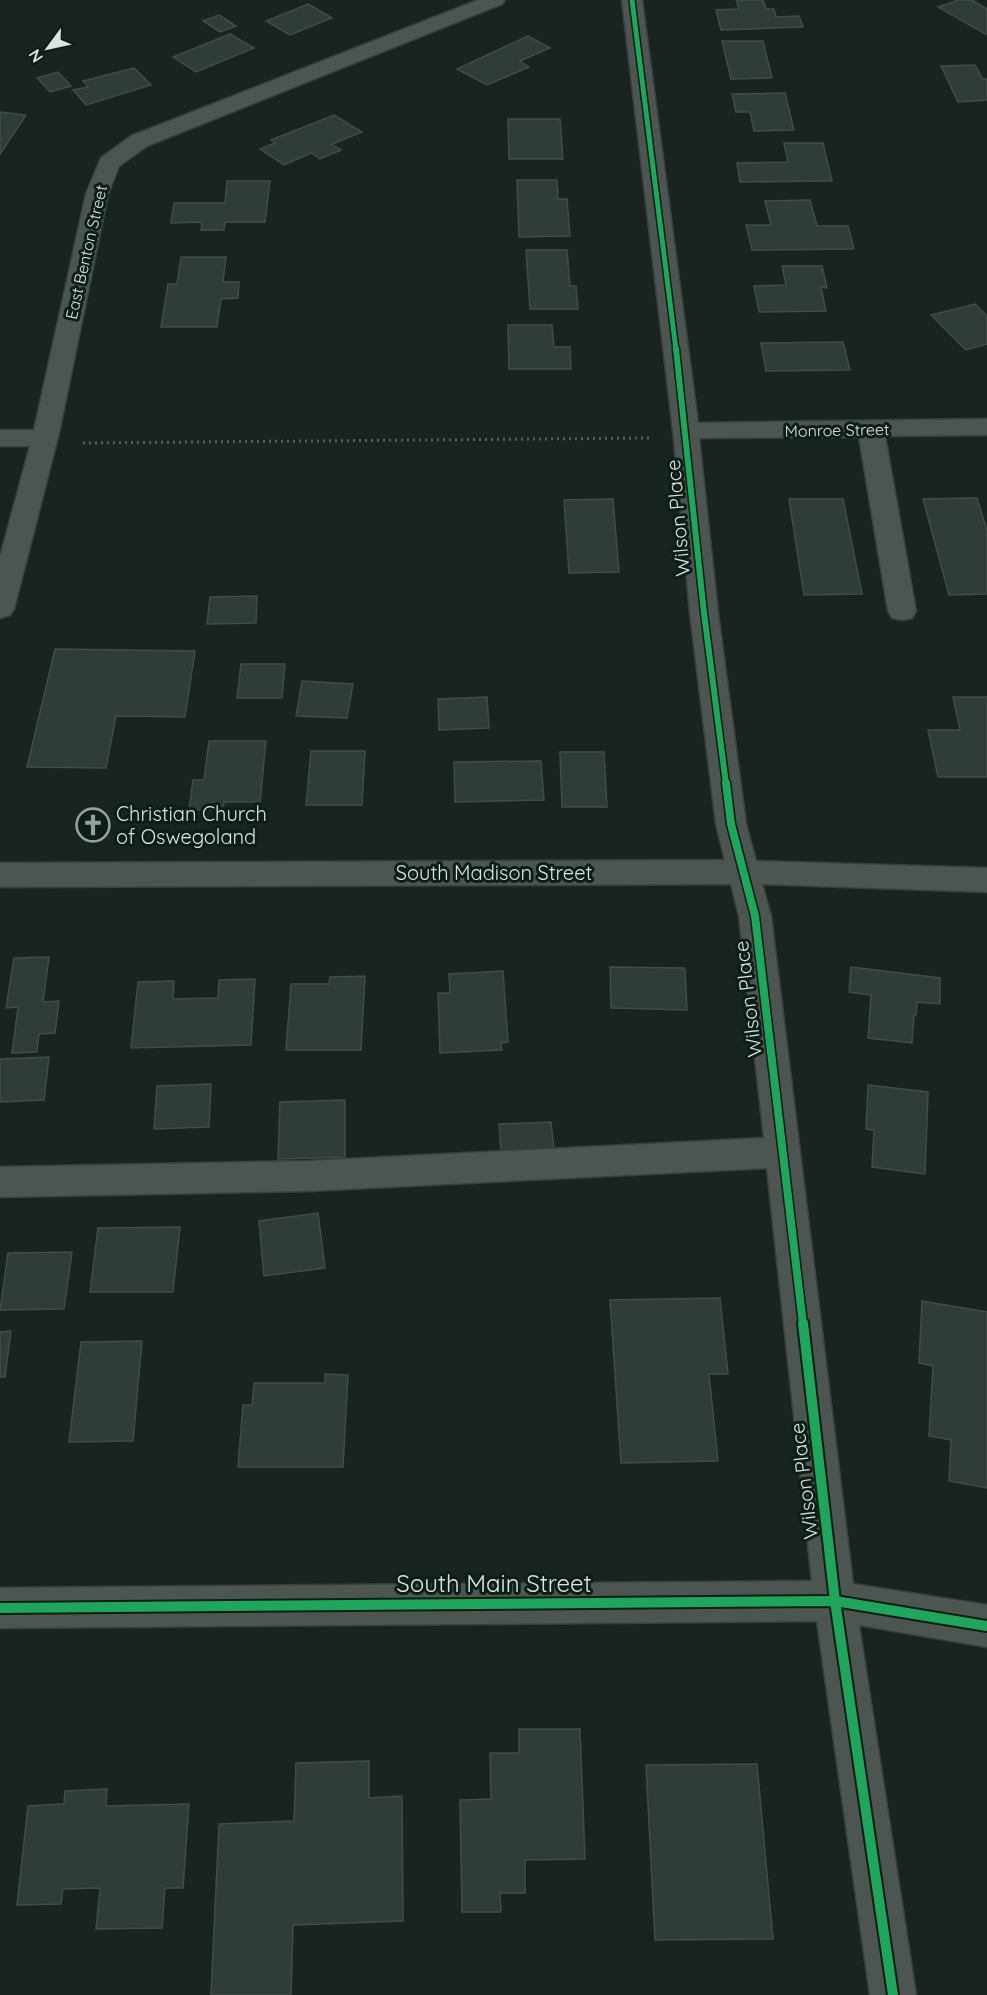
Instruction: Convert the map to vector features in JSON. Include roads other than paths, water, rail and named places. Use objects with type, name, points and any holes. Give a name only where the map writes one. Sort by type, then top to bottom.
[{"type":"street","name":"East Benton Street","points":[[0,609],[44,438],[97,194],[109,163],[139,141],[495,0]]},
{"type":"street","name":"Wilson Place","points":[[632,0],[686,430],[704,614],[731,824],[755,916],[835,1601],[893,1995]]},
{"type":"street","name":"Monroe Street","points":[[686,430],[871,430],[987,427]]},
{"type":"street","points":[[871,430],[902,611]]},
{"type":"street","points":[[0,438],[44,438]]},
{"type":"street","name":"South Madison Street","points":[[0,875],[744,872],[987,880]]},
{"type":"street","points":[[0,1182],[308,1176],[783,1152]]},
{"type":"street","name":"South Main Street","points":[[0,1608],[835,1601],[987,1626]]},
{"type":"place","name":"Christian Church of Oswegoland","points":[[93,825]]}]
